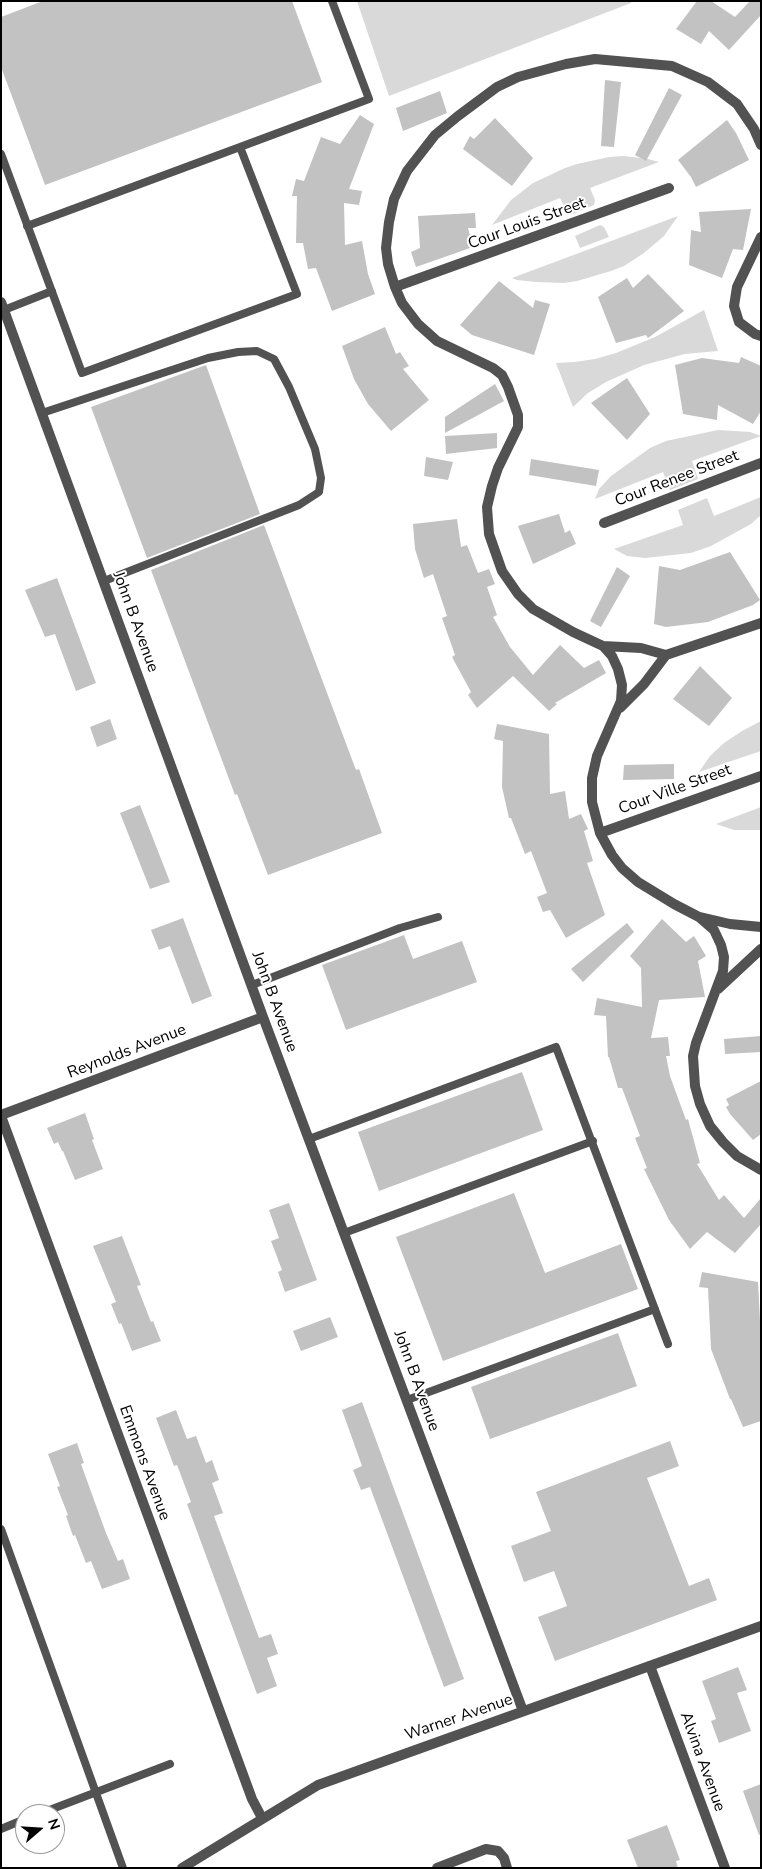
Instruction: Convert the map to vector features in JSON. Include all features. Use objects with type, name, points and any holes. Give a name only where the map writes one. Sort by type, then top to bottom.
[{"type":"street","points":[[761,145],[754,129],[737,104],[708,82],[672,66],[595,59],[566,64],[518,77],[497,88],[435,135],[406,171],[394,199],[386,248],[388,264],[395,287],[402,303],[418,324],[436,341],[493,368],[502,375],[508,387],[518,415],[518,427],[498,468],[487,507],[489,534],[502,571],[518,594],[533,609],[603,646],[641,648],[666,654],[761,623]]},
{"type":"street","name":"Cour Louis Street","points":[[395,287],[670,188]]},
{"type":"street","points":[[761,237],[737,287],[734,306],[738,322],[761,336]]},
{"type":"street","name":"John B Avenue","points":[[2,304],[252,985],[523,1712]]},
{"type":"street","name":"Cour Renee Street","points":[[604,523],[761,464]]},
{"type":"street","points":[[603,646],[612,656],[622,685],[621,701],[597,756],[592,778],[592,802],[600,833],[612,855],[622,868],[638,882],[699,917],[714,930],[724,957],[723,971],[717,990],[699,1029],[694,1056],[695,1086],[700,1104],[710,1126],[722,1142],[736,1156],[761,1170]]},
{"type":"street","points":[[615,712],[644,684],[666,654]]},
{"type":"street","name":"Cour Ville Street","points":[[600,833],[761,776]]},
{"type":"street","points":[[699,917],[730,924],[761,927]]},
{"type":"street","points":[[717,990],[761,949]]},
{"type":"street","name":"Reynolds Avenue","points":[[1,1116],[264,1017]]},
{"type":"street","name":"Emmons Avenue","points":[[1,1116],[252,1799],[262,1818]]},
{"type":"street","name":"Warner Avenue","points":[[182,1868],[318,1785],[761,1626]]},
{"type":"street","name":"Alvina Avenue","points":[[650,1666],[725,1868]]},
{"type":"street","points":[[437,1868],[486,1849],[498,1851],[504,1858],[507,1868]]},
{"type":"lane","points":[[28,226],[369,99],[332,1]]},
{"type":"lane","points":[[1,154],[82,373],[297,294],[240,147]]},
{"type":"lane","points":[[2,304],[52,291]]},
{"type":"lane","points":[[42,412],[208,358],[238,352],[257,351],[274,359],[289,387],[315,449],[321,478],[319,492],[299,505],[104,581]]},
{"type":"lane","points":[[252,985],[400,928],[438,917]]},
{"type":"lane","points":[[309,1139],[556,1047],[668,1344]]},
{"type":"lane","points":[[344,1233],[592,1141]]},
{"type":"lane","points":[[407,1400],[655,1309]]},
{"type":"lane","points":[[1,1529],[123,1868]]},
{"type":"lane","points":[[65,1804],[170,1764]]},
{"type":"lane","points":[[1,1829],[15,1824]]},
{"type":"shaded area","points":[[357,1],[631,1],[631,3],[389,96]]},
{"type":"shaded area","points":[[624,156],[659,162],[590,188],[595,200],[594,205],[570,215],[560,198],[492,225],[511,200],[533,183],[577,164],[609,157]]},
{"type":"shaded area","points":[[678,216],[664,236],[644,253],[624,266],[611,271],[564,283],[536,282],[512,278]]},
{"type":"shaded area","points":[[600,225],[604,227],[609,237],[580,248],[575,236]]},
{"type":"shaded area","points":[[704,310],[718,351],[685,354],[644,365],[606,382],[588,393],[573,407],[556,363],[595,359],[616,353],[655,337]]},
{"type":"shaded area","points":[[718,430],[750,432],[761,436],[692,461],[698,479],[670,490],[663,472],[595,499],[599,489],[611,476],[650,448],[666,441]]},
{"type":"shaded area","points":[[761,497],[761,515],[751,524],[711,546],[691,553],[645,558],[627,556],[614,549],[683,525],[678,510],[707,498],[714,516]]},
{"type":"shaded area","points":[[761,721],[761,751],[699,772],[710,756],[724,743]]},
{"type":"shaded area","points":[[761,807],[761,830],[734,830],[716,824]]},
{"type":"building","points":[[43,1],[292,1],[322,82],[45,185],[1,67],[1,17]]},
{"type":"building","points":[[697,1],[711,1],[735,17],[750,1],[761,1],[761,15],[729,50],[709,31],[701,44],[676,29]]},
{"type":"building","points":[[605,80],[621,82],[614,147],[601,146]]},
{"type":"building","points":[[669,88],[682,95],[646,161],[635,155]]},
{"type":"building","points":[[440,91],[447,113],[403,131],[396,108]]},
{"type":"building","points":[[360,115],[374,124],[349,189],[362,191],[359,205],[344,203],[345,245],[362,241],[368,274],[375,294],[332,311],[316,268],[308,269],[303,243],[296,243],[297,196],[292,196],[296,179],[304,181],[321,137],[340,144]]},
{"type":"building","points":[[495,118],[533,158],[512,186],[463,149],[470,136],[474,139]]},
{"type":"building","points":[[727,120],[736,133],[749,160],[696,187],[678,160]]},
{"type":"building","points":[[751,209],[743,250],[733,249],[722,278],[689,265],[691,230],[701,232],[699,212]]},
{"type":"building","points":[[475,213],[476,228],[468,228],[473,247],[416,267],[411,252],[420,248],[418,216]]},
{"type":"building","points":[[648,274],[684,311],[648,338],[646,335],[616,343],[598,297],[627,278],[633,288]]},
{"type":"building","points":[[499,281],[533,308],[535,300],[550,304],[534,355],[472,335],[460,325]]},
{"type":"building","points":[[385,327],[396,354],[400,352],[409,366],[403,369],[429,400],[391,431],[368,404],[354,379],[342,346]]},
{"type":"building","points":[[741,357],[761,366],[761,411],[753,424],[718,405],[717,420],[683,414],[675,365],[702,358],[739,363]]},
{"type":"building","points":[[206,365],[260,514],[147,558],[91,407]]},
{"type":"building","points":[[627,378],[650,414],[627,440],[591,403]]},
{"type":"building","points":[[495,384],[504,401],[445,433],[445,417]]},
{"type":"building","points":[[497,433],[497,448],[446,454],[445,436]]},
{"type":"building","points":[[426,457],[453,462],[448,480],[424,476]]},
{"type":"building","points":[[531,459],[599,470],[596,486],[529,475]]},
{"type":"building","points":[[559,514],[565,533],[570,530],[576,544],[533,564],[518,526]]},
{"type":"building","points":[[457,519],[461,547],[467,545],[478,573],[489,569],[495,584],[487,587],[497,615],[493,617],[510,647],[533,675],[560,645],[584,668],[599,660],[606,673],[555,703],[557,704],[549,711],[513,676],[477,708],[468,695],[471,692],[452,657],[455,655],[442,618],[447,616],[433,574],[424,578],[415,549],[413,524]]},
{"type":"building","points":[[264,525],[356,770],[359,769],[382,833],[268,875],[237,794],[235,795],[151,570]]},
{"type":"building","points":[[730,552],[760,600],[753,605],[708,622],[666,627],[654,624],[659,566],[680,570]]},
{"type":"building","points":[[617,567],[630,576],[601,627],[590,621]]},
{"type":"building","points":[[57,578],[96,683],[76,691],[55,634],[45,637],[25,590]]},
{"type":"building","points":[[700,666],[732,698],[709,726],[673,699]]},
{"type":"building","points":[[110,719],[117,739],[97,747],[90,727]]},
{"type":"building","points":[[497,724],[549,734],[550,794],[565,791],[569,819],[581,814],[588,829],[584,831],[593,861],[587,863],[605,915],[566,938],[550,910],[543,912],[537,897],[547,893],[531,851],[525,854],[511,818],[509,818],[502,787],[503,741],[494,739]]},
{"type":"building","points":[[674,764],[674,779],[623,780],[624,765]]},
{"type":"building","points":[[140,805],[170,882],[150,889],[120,813]]},
{"type":"building","points":[[183,918],[212,996],[192,1004],[170,946],[159,950],[151,930]]},
{"type":"building","points":[[662,919],[686,942],[694,936],[706,956],[698,961],[705,997],[659,1000],[651,1038],[668,1037],[670,1056],[666,1056],[670,1076],[686,1120],[688,1119],[700,1163],[697,1164],[719,1200],[724,1195],[744,1218],[761,1198],[761,1224],[735,1253],[707,1232],[690,1249],[669,1220],[644,1169],[647,1168],[635,1138],[640,1136],[622,1088],[618,1088],[608,1057],[606,1016],[594,1015],[597,998],[642,1007],[641,968],[630,956]]},
{"type":"building","points":[[627,923],[634,932],[583,982],[571,969]]},
{"type":"building","points":[[404,935],[413,959],[462,941],[477,982],[346,1030],[322,965]]},
{"type":"building","points":[[761,1036],[761,1052],[725,1054],[724,1039]]},
{"type":"building","points":[[522,1072],[543,1130],[379,1191],[358,1132]]},
{"type":"building","points":[[761,1081],[761,1134],[753,1140],[730,1114],[726,1107],[729,1105],[726,1099]]},
{"type":"building","points":[[85,1113],[94,1139],[92,1140],[103,1169],[75,1180],[63,1151],[58,1142],[54,1144],[47,1128]]},
{"type":"building","points":[[514,1193],[545,1273],[621,1244],[638,1289],[443,1361],[396,1237]]},
{"type":"building","points":[[289,1203],[317,1280],[285,1292],[278,1272],[282,1270],[271,1241],[279,1238],[269,1210]]},
{"type":"building","points":[[122,1236],[141,1285],[137,1286],[151,1322],[153,1321],[161,1341],[132,1351],[111,1304],[116,1302],[93,1246]]},
{"type":"building","points":[[702,1272],[758,1282],[761,1340],[761,1421],[743,1427],[711,1349],[708,1288],[699,1287]]},
{"type":"building","points":[[330,1317],[338,1337],[301,1351],[293,1331]]},
{"type":"building","points":[[618,1333],[637,1386],[490,1439],[471,1387]]},
{"type":"building","points":[[362,1402],[464,1679],[444,1687],[370,1487],[361,1490],[353,1470],[362,1466],[342,1410]]},
{"type":"building","points":[[176,1410],[187,1439],[196,1436],[206,1463],[212,1460],[219,1480],[212,1483],[223,1513],[214,1516],[259,1638],[271,1634],[278,1654],[267,1658],[277,1686],[257,1694],[187,1504],[191,1502],[177,1465],[174,1466],[156,1418]]},
{"type":"building","points":[[670,1441],[679,1466],[647,1478],[689,1586],[709,1578],[717,1600],[555,1661],[538,1617],[567,1606],[554,1571],[524,1582],[511,1546],[551,1531],[536,1492]]},
{"type":"building","points":[[77,1443],[84,1463],[81,1464],[106,1533],[118,1561],[123,1559],[130,1579],[102,1589],[91,1561],[86,1563],[75,1535],[73,1536],[66,1516],[68,1515],[57,1487],[60,1486],[48,1454]]},
{"type":"building","points":[[738,1667],[747,1690],[737,1693],[751,1731],[719,1743],[711,1721],[716,1719],[702,1681]]},
{"type":"building","points":[[761,1784],[761,1834],[759,1835],[743,1791]]},
{"type":"building","points":[[667,1825],[680,1860],[676,1861],[678,1868],[638,1868],[627,1840]]}]
